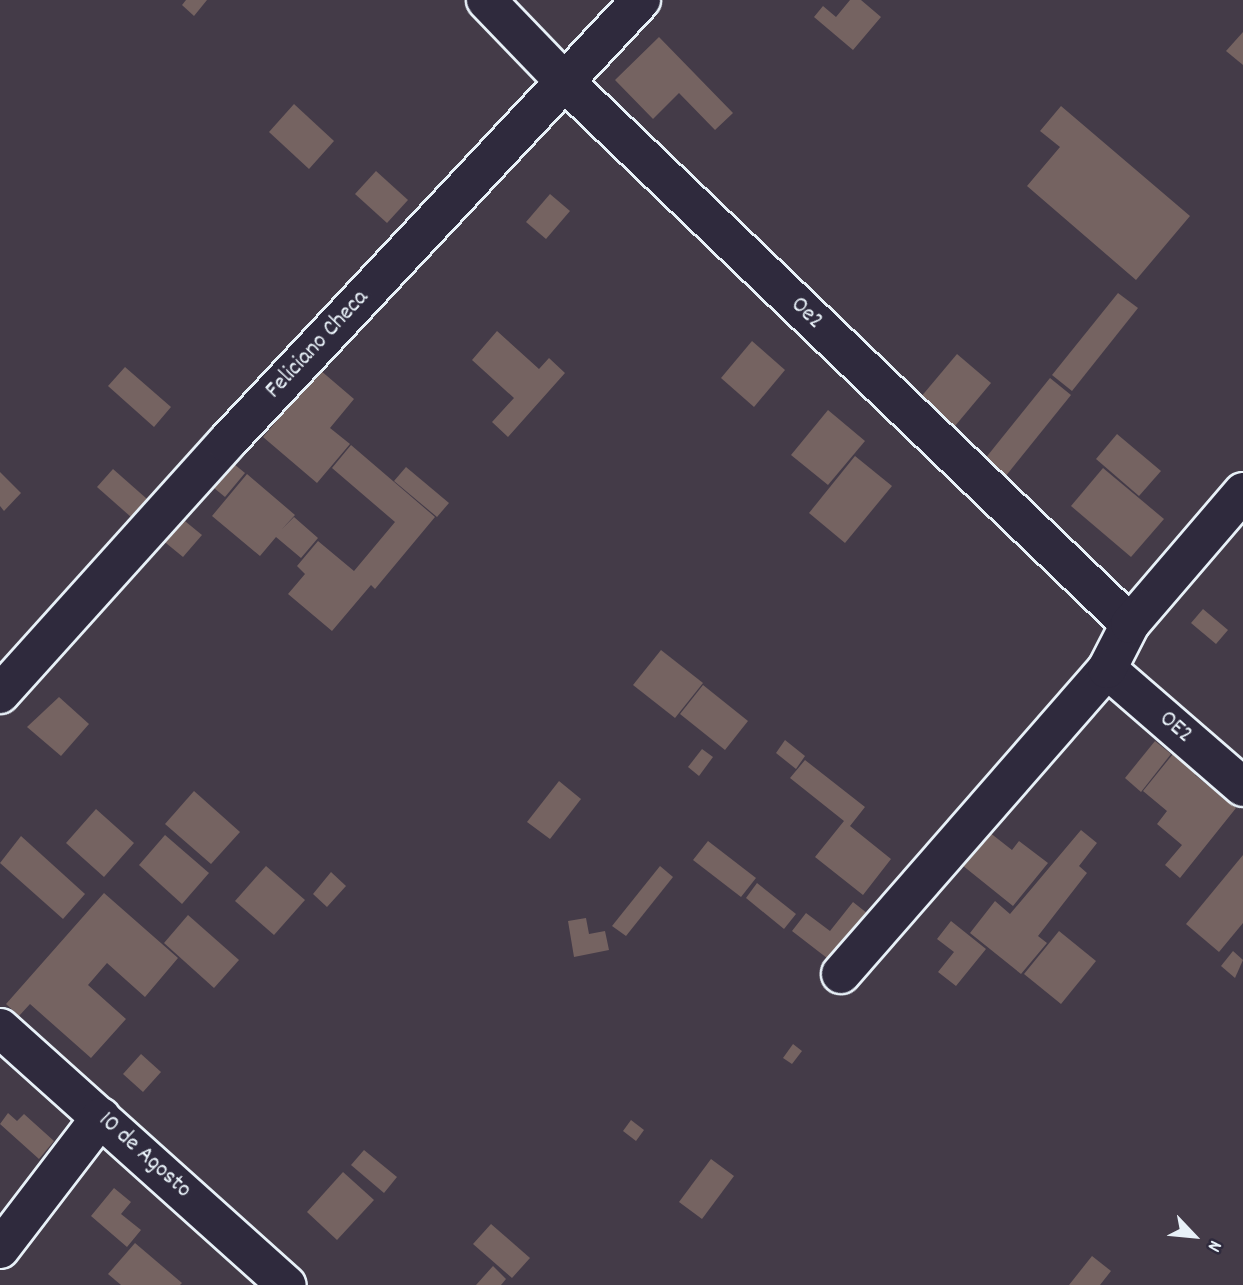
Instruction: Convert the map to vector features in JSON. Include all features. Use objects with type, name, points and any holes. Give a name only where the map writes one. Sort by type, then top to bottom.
[{"type":"street","name":"Oe2","points":[[486,0],[565,82],[1130,624]]},
{"type":"street","name":"Feliciano Checa","points":[[0,694],[226,443],[641,0]]},
{"type":"street","points":[[841,974],[1107,668],[1130,624],[1243,492]]},
{"type":"street","name":"OE2","points":[[1107,668],[1243,787]]},
{"type":"street","name":"10 de Agosto","points":[[0,1028],[286,1285]]},
{"type":"street","points":[[0,1249],[101,1117]]},
{"type":"building","points":[[186,0],[207,0],[194,16],[182,5]]},
{"type":"building","points":[[850,0],[861,0],[881,17],[853,50],[814,17],[823,6],[836,17]]},
{"type":"building","points":[[1243,32],[1243,65],[1226,51]]},
{"type":"building","points":[[659,37],[733,113],[715,130],[679,93],[653,119],[615,80]]},
{"type":"building","points":[[294,104],[334,141],[309,169],[269,132]]},
{"type":"building","points":[[1061,106],[1190,216],[1136,280],[1027,186],[1060,147],[1040,131]]},
{"type":"building","points":[[376,171],[408,200],[387,223],[355,194]]},
{"type":"building","points":[[550,194],[570,211],[546,239],[526,222]]},
{"type":"building","points":[[1118,293],[1138,308],[1072,391],[1052,375]]},
{"type":"building","points":[[497,331],[539,369],[549,358],[565,373],[508,437],[492,422],[514,398],[472,360]]},
{"type":"building","points":[[752,341],[785,370],[754,407],[721,378]]},
{"type":"building","points":[[957,354],[991,383],[950,432],[915,404]]},
{"type":"building","points":[[125,367],[171,407],[154,427],[108,386]]},
{"type":"building","points":[[320,370],[354,399],[330,428],[350,444],[317,483],[263,437]]},
{"type":"building","points":[[1050,378],[1071,395],[1005,477],[984,460]]},
{"type":"building","points":[[828,410],[865,441],[828,485],[791,455]]},
{"type":"building","points":[[1117,434],[1161,471],[1139,496],[1096,459]]},
{"type":"building","points":[[351,445],[435,517],[375,589],[371,585],[332,631],[288,594],[305,574],[297,566],[318,541],[354,571],[395,522],[332,468]]},
{"type":"building","points":[[855,456],[892,486],[845,543],[809,513]]},
{"type":"building","points":[[234,464],[245,473],[225,497],[214,488]]},
{"type":"building","points":[[406,467],[449,503],[437,517],[394,481]]},
{"type":"building","points":[[1103,468],[1164,519],[1131,557],[1071,506]]},
{"type":"building","points":[[113,469],[147,499],[131,517],[97,487]]},
{"type":"building","points":[[0,472],[21,493],[4,511],[0,506]]},
{"type":"building","points":[[247,474],[295,515],[282,529],[294,517],[318,538],[301,558],[276,537],[260,556],[212,516]]},
{"type":"building","points":[[180,517],[202,535],[183,557],[161,539]]},
{"type":"building","points":[[1203,609],[1228,630],[1216,644],[1191,623]]},
{"type":"building","points":[[661,650],[703,683],[675,718],[633,685]]},
{"type":"building","points":[[703,685],[748,721],[725,750],[680,714]]},
{"type":"building","points":[[59,697],[89,724],[61,756],[27,727]]},
{"type":"building","points":[[785,740],[805,756],[796,769],[776,753]]},
{"type":"building","points":[[1155,741],[1171,754],[1141,792],[1125,778]]},
{"type":"building","points":[[702,749],[713,757],[699,776],[688,767]]},
{"type":"building","points":[[1177,749],[1200,768],[1195,775],[1236,808],[1180,878],[1165,865],[1182,845],[1157,824],[1167,811],[1143,791]]},
{"type":"building","points":[[805,760],[865,807],[850,826],[891,859],[863,895],[815,857],[844,821],[790,778]]},
{"type":"building","points":[[559,781],[581,799],[550,839],[527,822]]},
{"type":"building","points":[[194,791],[240,832],[211,864],[165,824]]},
{"type":"building","points":[[96,809],[134,843],[104,877],[66,843]]},
{"type":"building","points":[[1081,830],[1097,843],[1079,866],[1087,873],[1038,936],[1047,943],[1021,974],[970,933],[995,901],[1010,914]]},
{"type":"building","points":[[989,832],[1012,850],[1019,841],[1048,863],[1013,906],[962,865]]},
{"type":"building","points":[[165,835],[209,873],[182,904],[139,865]]},
{"type":"building","points":[[21,836],[85,894],[63,919],[0,863]]},
{"type":"building","points":[[708,841],[756,878],[741,897],[693,860]]},
{"type":"building","points":[[1243,855],[1243,923],[1219,952],[1186,924]]},
{"type":"building","points":[[266,866],[305,900],[274,935],[235,901]]},
{"type":"building","points":[[660,866],[673,877],[626,936],[612,926]]},
{"type":"building","points":[[331,872],[346,886],[327,907],[313,894]]},
{"type":"building","points":[[757,883],[796,914],[784,929],[746,898]]},
{"type":"building","points":[[104,893],[178,958],[145,997],[107,963],[88,985],[126,1019],[91,1058],[30,1004],[19,1016],[6,1004]]},
{"type":"building","points":[[853,902],[877,921],[836,965],[792,931],[806,913],[830,931]]},
{"type":"building","points":[[188,915],[239,960],[214,988],[164,943]]},
{"type":"building","points":[[586,918],[589,934],[605,931],[609,950],[574,957],[568,921]]},
{"type":"building","points":[[951,921],[986,949],[956,986],[938,972],[954,952],[937,939]]},
{"type":"building","points":[[1059,931],[1096,961],[1061,1004],[1024,974]]},
{"type":"building","points":[[1233,951],[1243,960],[1235,978],[1221,966]]},
{"type":"building","points":[[793,1044],[802,1051],[792,1064],[783,1058]]},
{"type":"building","points":[[141,1054],[161,1072],[143,1092],[123,1074]]},
{"type":"building","points":[[8,1113],[17,1121],[24,1114],[54,1141],[39,1159],[0,1124]]},
{"type":"building","points":[[631,1120],[644,1130],[636,1141],[623,1131]]},
{"type":"building","points":[[364,1150],[397,1177],[384,1193],[351,1165]]},
{"type":"building","points":[[711,1159],[734,1176],[702,1219],[679,1202]]},
{"type":"building","points":[[343,1172],[374,1200],[337,1240],[307,1212]]},
{"type":"building","points":[[114,1188],[131,1202],[121,1214],[141,1230],[127,1247],[91,1216]]},
{"type":"building","points":[[491,1224],[530,1258],[512,1278],[473,1244]]},
{"type":"building","points":[[135,1243],[182,1283],[121,1285],[108,1274]]},
{"type":"building","points":[[1092,1256],[1111,1271],[1100,1285],[1069,1285]]},
{"type":"building","points":[[493,1266],[506,1279],[501,1285],[476,1285]]}]
